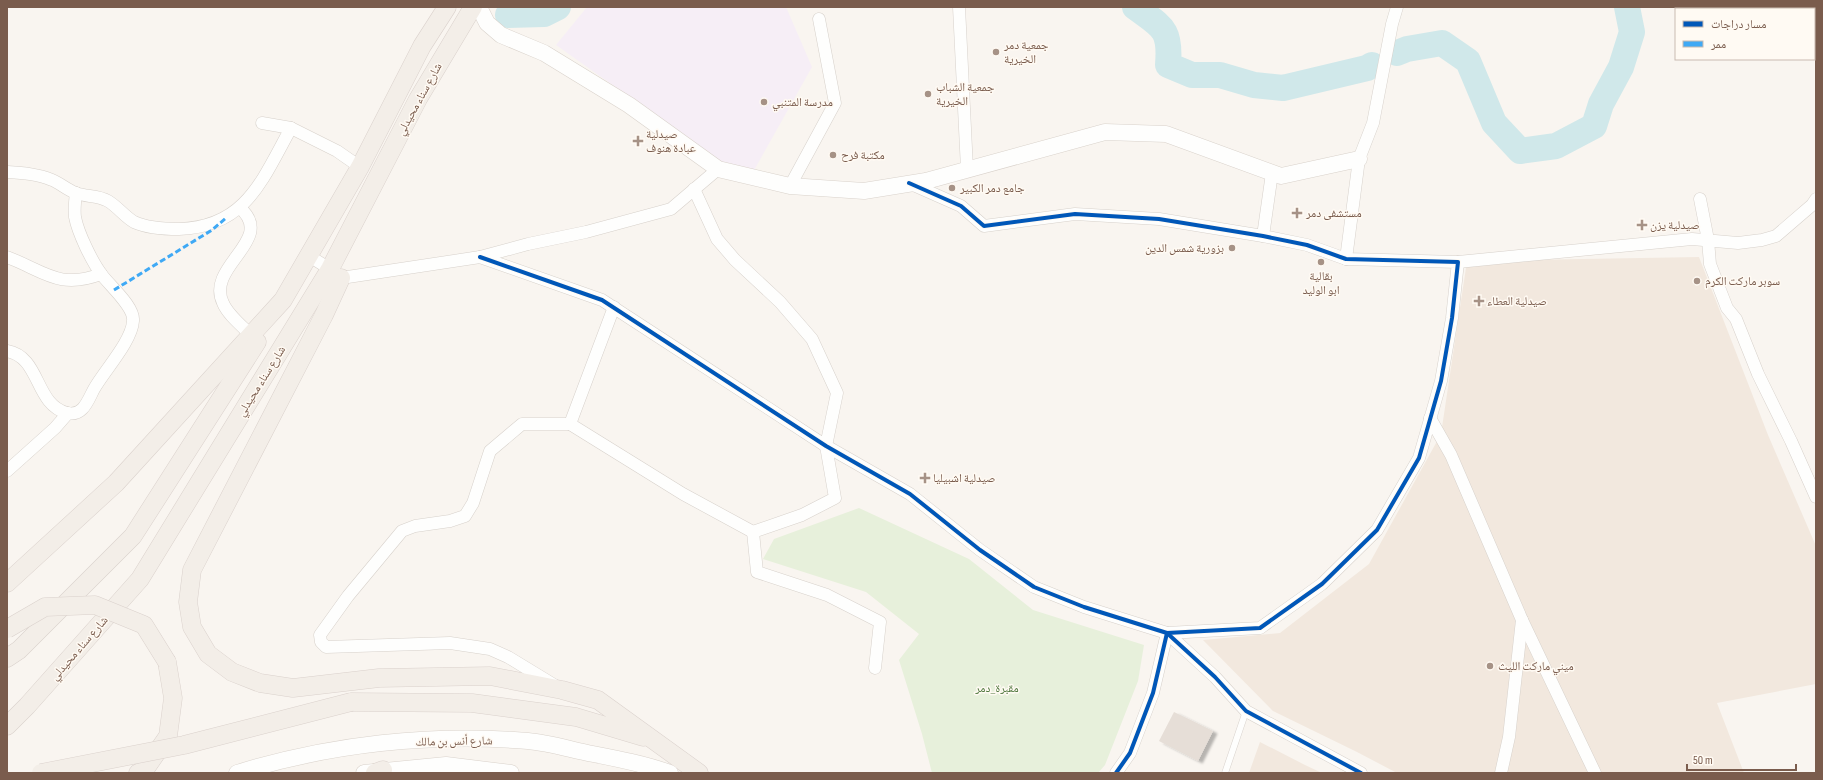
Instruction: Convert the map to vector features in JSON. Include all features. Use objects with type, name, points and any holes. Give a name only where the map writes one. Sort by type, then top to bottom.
[{"type":"main road","points":[[7,583],[116,483],[283,300],[360,167],[422,46],[447,7]]},
{"type":"main road","name":"شارع سناء محيدلي","points":[[7,726],[27,706],[140,579],[336,274],[418,99],[474,7]]},
{"type":"main road","points":[[336,274],[317,329],[192,570],[188,602],[192,627],[208,654],[232,672],[260,684],[293,688],[380,678],[490,676],[562,690],[598,700],[699,773]]},
{"type":"main road","name":"شارع سناء محيدلي","points":[[7,658],[19,650],[133,536],[283,300]]},
{"type":"main road","points":[[7,629],[45,607],[95,605],[144,625],[167,662],[173,698],[168,736],[144,771],[138,773]]},
{"type":"main road","points":[[41,773],[184,745],[351,702],[472,703],[576,717],[655,740]]},
{"type":"street","points":[[479,7],[487,23],[501,35],[544,53],[630,105],[718,169],[790,186],[864,191],[926,181],[1105,132],[1166,134],[1281,176],[1359,159]]},
{"type":"street","points":[[959,7],[967,169]]},
{"type":"street","points":[[1346,258],[1359,159],[1373,122],[1392,24],[1397,7]]},
{"type":"street","points":[[790,186],[835,103],[819,20]]},
{"type":"street","points":[[262,123],[291,128],[337,151],[360,167]]},
{"type":"street","points":[[7,172],[29,174],[50,179],[76,193],[107,201],[125,217],[136,223],[169,229],[205,226],[226,218],[240,208],[254,191],[291,128]]},
{"type":"street","points":[[309,256],[336,274],[480,257],[528,244],[586,232],[671,208],[718,169]]},
{"type":"street","points":[[1263,236],[1272,173]]},
{"type":"street","points":[[909,183],[961,206],[984,226],[1075,214],[1158,219],[1263,236],[1307,245],[1346,258],[1458,262],[1692,239],[1721,243],[1738,243],[1762,240],[1776,236],[1812,205],[1816,199]]},
{"type":"street","points":[[562,690],[508,657],[490,649],[450,643],[326,647],[320,639],[320,635],[348,596],[402,531],[415,526],[450,521],[465,516],[474,503],[490,451],[522,424],[570,424],[683,494],[753,532],[802,515],[835,498],[826,446],[837,393],[812,339],[780,302],[735,260],[717,239],[694,189]]},
{"type":"street","points":[[7,351],[17,354],[26,361],[31,368],[42,394],[48,400],[68,413],[77,413],[84,408],[99,379],[121,348],[132,329],[134,320],[132,311],[101,274],[75,218],[76,193]]},
{"type":"street","points":[[1700,200],[1708,240],[1710,264],[1727,308],[1736,318],[1758,374],[1791,441],[1816,497]]},
{"type":"street","points":[[240,208],[248,216],[252,224],[246,244],[224,274],[220,284],[220,294],[223,304],[251,335]]},
{"type":"street","points":[[7,257],[35,271],[72,281],[88,279],[101,274]]},
{"type":"street","points":[[480,257],[602,300],[614,307],[826,446],[910,494],[980,550],[1034,588],[1084,607],[1167,633],[1260,628],[1322,584],[1377,530],[1419,458],[1441,381],[1452,318],[1458,262]]},
{"type":"street","points":[[570,424],[614,307]]},
{"type":"street","points":[[7,471],[55,428],[68,413]]},
{"type":"street","points":[[1430,418],[1451,455],[1522,620],[1595,773]]},
{"type":"street","points":[[753,532],[757,572],[827,595],[880,622],[874,668]]},
{"type":"street","points":[[1501,773],[1509,737],[1522,620]]},
{"type":"street","points":[[1167,633],[1215,677],[1246,712],[1362,773]]},
{"type":"street","points":[[1116,773],[1130,753],[1153,693],[1167,633]]},
{"type":"street","name":"شارع أنس بن مالك","points":[[237,773],[271,762],[349,747],[436,738],[529,741],[649,765],[670,773]]},
{"type":"street","name":"شارع أنس بن مالك","points":[[364,773],[446,765],[511,773]]},
{"type":"lane","points":[[1225,773],[1246,712]]},
{"type":"shaded area","points":[[587,7],[786,7],[812,67],[748,181],[556,45]]},
{"type":"shaded area","points":[[1699,257],[1768,435],[1816,546],[1816,684],[1717,703],[1744,773],[1397,773],[1273,711],[1203,640],[1280,633],[1369,564],[1441,434],[1467,261]]},
{"type":"shaded area","points":[[1260,742],[1305,765],[1322,773],[1249,773]]},
{"type":"green space","name":"مقبرة_دمر","points":[[859,508],[969,559],[1033,610],[1144,645],[1138,681],[1105,765],[1098,773],[932,773],[922,734],[899,660],[919,634],[866,592],[763,559],[774,539]]},
{"type":"building","points":[[1174,712],[1213,731],[1198,761],[1159,741]]},
{"type":"waterway","points":[[508,15],[544,14],[558,7]]},
{"type":"waterway","points":[[1135,7],[1152,19],[1163,30],[1168,43],[1168,65],[1192,75],[1220,75],[1254,85],[1283,88],[1367,68],[1372,65]]},
{"type":"waterway","points":[[1397,53],[1407,49],[1442,43],[1468,61],[1494,123],[1520,151],[1556,146],[1594,126],[1601,104],[1621,67],[1632,32],[1627,7]]},
{"type":"marked path","points":[[114,290],[212,230],[226,218]]},
{"type":"cycle path","points":[[909,183],[961,206],[984,226],[1075,214],[1159,219],[1263,236],[1307,245],[1346,259],[1458,262],[1452,318],[1441,381],[1419,458],[1377,530],[1322,584],[1260,628],[1167,633],[1153,693],[1130,753],[1116,773]]},
{"type":"cycle path","points":[[480,257],[602,300],[826,446],[910,494],[980,550],[1034,587],[1084,607],[1167,633],[1215,677],[1246,711],[1361,773]]},
{"type":"place","name":"جمعية دمر الخيرية","points":[[996,52]]},
{"type":"place","name":"جمعية الشباب الخيرية","points":[[928,94]]},
{"type":"place","name":"مدرسة المتنبي","points":[[764,102]]},
{"type":"place","name":"صيدلية عبادة هنوف","points":[[638,141]]},
{"type":"place","name":"مكتبة فرح","points":[[833,155]]},
{"type":"place","name":"جامع دمر الكبير","points":[[952,188]]},
{"type":"place","name":"مستشفى دمر","points":[[1297,213]]},
{"type":"place","name":"صيدلية يزن","points":[[1642,225]]},
{"type":"place","name":"بزورية شمس الدين","points":[[1232,248]]},
{"type":"place","name":"بقالية ابو الوليد","points":[[1321,262]]},
{"type":"place","name":"سوبر ماركت الكرم","points":[[1697,281]]},
{"type":"place","name":"صيدلية العطاء","points":[[1479,301]]},
{"type":"place","name":"صيدلية اشبيليا","points":[[925,478]]},
{"type":"place","name":"ميني ماركت الليث","points":[[1490,666]]}]
